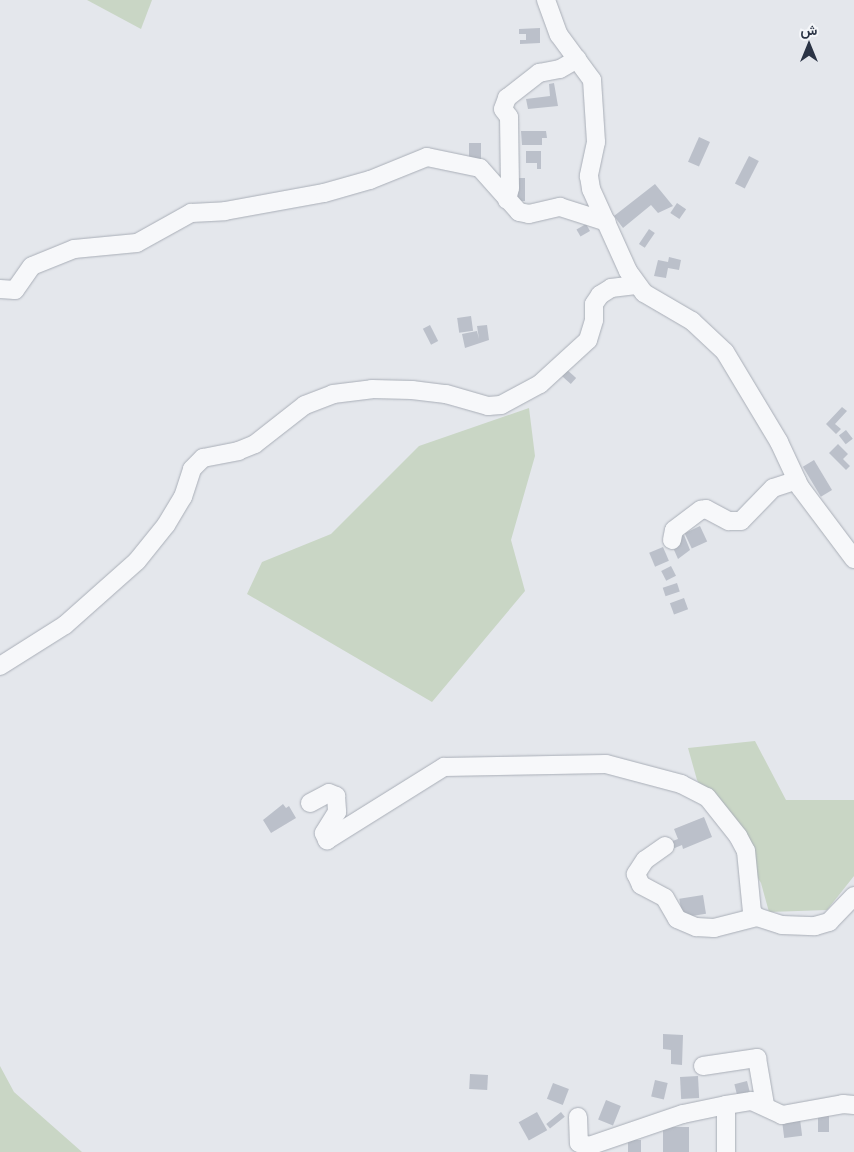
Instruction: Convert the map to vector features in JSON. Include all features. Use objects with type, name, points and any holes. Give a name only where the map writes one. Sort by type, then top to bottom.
[{"type":"street","points":[[546,0],[559,35],[592,80],[596,142],[589,176],[594,199],[607,222],[636,285],[692,321],[725,352],[779,442],[797,480],[854,559]]},
{"type":"street","points":[[506,200],[510,188],[508,117],[503,108],[508,98],[539,73],[560,69],[577,58]]},
{"type":"street","points":[[0,288],[16,290],[32,266],[74,249],[137,243],[191,213],[225,212],[324,193],[370,180],[427,157],[480,168],[506,200],[519,212],[529,214],[560,207],[607,222]]},
{"type":"street","points":[[0,666],[65,625],[137,561],[166,525],[183,497],[192,469],[203,458],[238,452],[255,444],[305,405],[333,394],[372,389],[412,390],[446,394],[488,406],[501,404],[540,384],[588,340],[594,320],[594,304],[600,295],[611,288],[636,285]]},
{"type":"street","points":[[672,540],[674,530],[701,510],[706,509],[729,521],[741,521],[773,488],[797,480]]},
{"type":"street","points":[[310,803],[329,793],[336,796],[337,812],[324,833],[327,840],[433,773],[451,765],[588,762],[655,777],[694,789],[707,797],[738,836],[746,851],[752,912],[757,917],[782,925],[815,926],[829,922],[854,896]]},
{"type":"street","points":[[665,846],[644,860],[636,874],[641,885],[665,898],[677,919],[696,927],[714,928],[757,917]]},
{"type":"street","points":[[703,1066],[757,1058],[765,1105]]},
{"type":"street","points":[[578,1117],[579,1143],[589,1146],[683,1114],[726,1105],[752,1101],[765,1105],[782,1115],[843,1104],[854,1105]]},
{"type":"street","points":[[726,1105],[726,1152]]},
{"type":"green space","points":[[87,0],[152,0],[141,29]]},
{"type":"green space","points":[[529,408],[535,456],[511,540],[525,591],[432,702],[247,594],[262,562],[331,534],[419,446]]},
{"type":"green space","points":[[755,741],[786,800],[854,800],[854,876],[827,910],[769,912],[761,883],[697,780],[688,748]]},
{"type":"green space","points":[[0,1066],[14,1092],[82,1152],[0,1152]]},
{"type":"building","points":[[540,28],[540,43],[520,44],[520,40],[526,40],[526,34],[519,34],[519,29]]},
{"type":"building","points":[[554,83],[558,106],[528,109],[526,99],[550,96],[549,84]]},
{"type":"building","points":[[521,131],[546,131],[547,138],[542,138],[542,145],[522,145]]},
{"type":"building","points":[[699,137],[710,142],[699,167],[688,162]]},
{"type":"building","points":[[469,143],[481,143],[481,163],[469,163]]},
{"type":"building","points":[[526,151],[541,151],[541,169],[537,169],[537,163],[526,163]]},
{"type":"building","points":[[749,156],[759,161],[745,189],[735,184]]},
{"type":"building","points":[[511,178],[525,178],[525,201],[511,201]]},
{"type":"building","points":[[655,184],[673,206],[658,213],[651,205],[623,228],[614,216]]},
{"type":"building","points":[[677,203],[686,209],[679,219],[670,213]]},
{"type":"building","points":[[586,224],[590,231],[580,236],[576,230]]},
{"type":"building","points":[[649,229],[655,233],[645,248],[639,244]]},
{"type":"building","points":[[669,257],[681,260],[679,270],[668,268],[666,278],[654,276],[658,260],[668,262]]},
{"type":"building","points":[[471,316],[473,331],[459,333],[457,318]]},
{"type":"building","points":[[430,325],[438,341],[431,345],[423,329]]},
{"type":"building","points":[[487,325],[489,340],[465,348],[462,334],[477,331],[479,339],[477,326]]},
{"type":"building","points":[[565,368],[576,378],[571,384],[560,374]]},
{"type":"building","points":[[842,407],[847,411],[835,424],[841,429],[836,434],[826,424]]},
{"type":"building","points":[[846,430],[853,439],[846,444],[839,436]]},
{"type":"building","points":[[838,444],[848,454],[843,459],[850,466],[846,470],[829,453]]},
{"type":"building","points":[[814,460],[832,490],[821,497],[803,467]]},
{"type":"building","points":[[700,526],[707,541],[692,549],[685,533]]},
{"type":"building","points":[[684,535],[690,550],[678,559],[671,543]]},
{"type":"building","points":[[663,547],[669,561],[655,567],[649,553]]},
{"type":"building","points":[[671,566],[676,576],[666,581],[661,571]]},
{"type":"building","points":[[677,583],[680,592],[666,596],[663,588]]},
{"type":"building","points":[[684,598],[688,609],[674,614],[670,603]]},
{"type":"building","points":[[283,804],[286,808],[289,806],[296,818],[271,833],[263,820]]},
{"type":"building","points":[[704,817],[712,837],[683,849],[682,845],[670,850],[667,843],[678,839],[674,829]]},
{"type":"building","points":[[703,895],[706,914],[682,918],[679,899]]},
{"type":"building","points":[[663,1034],[683,1035],[682,1065],[671,1064],[671,1050],[663,1049]]},
{"type":"building","points":[[470,1074],[488,1075],[487,1090],[469,1089]]},
{"type":"building","points":[[698,1076],[699,1098],[681,1099],[680,1077]]},
{"type":"building","points":[[655,1080],[668,1083],[664,1099],[651,1097]]},
{"type":"building","points":[[747,1081],[751,1097],[738,1100],[734,1084]]},
{"type":"building","points":[[553,1083],[569,1089],[563,1105],[547,1099]]},
{"type":"building","points":[[606,1100],[621,1106],[613,1125],[598,1119]]},
{"type":"building","points":[[537,1112],[547,1130],[529,1141],[519,1122]]},
{"type":"building","points":[[561,1112],[565,1117],[550,1129],[546,1124]]},
{"type":"building","points":[[818,1115],[829,1115],[829,1132],[818,1132]]},
{"type":"building","points":[[800,1119],[802,1136],[784,1138],[782,1121]]},
{"type":"building","points":[[663,1127],[689,1127],[689,1152],[663,1152]]},
{"type":"building","points":[[628,1140],[641,1140],[641,1152],[628,1152]]}]
